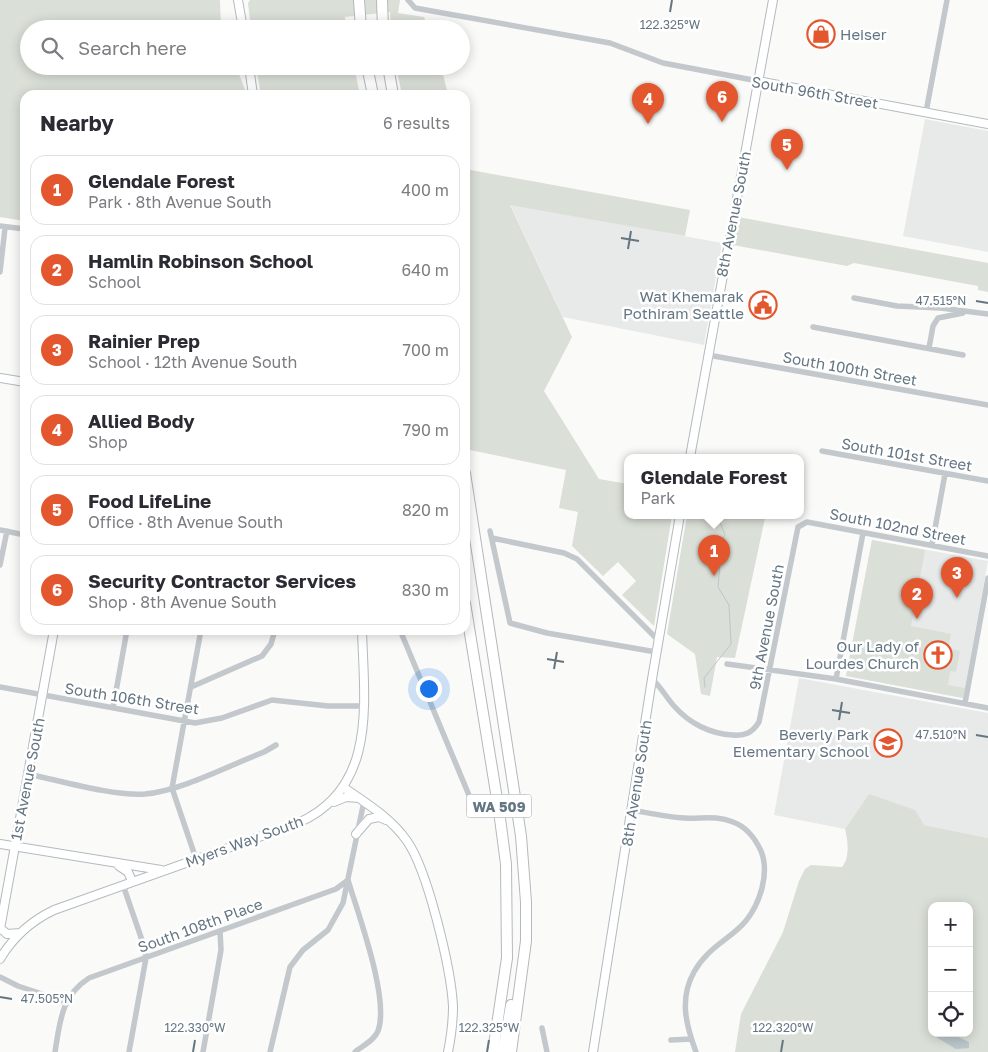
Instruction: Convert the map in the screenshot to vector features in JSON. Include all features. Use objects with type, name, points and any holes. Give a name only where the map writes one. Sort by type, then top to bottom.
[{"type":"highway","points":[[359,0],[360,20]]},
{"type":"highway","points":[[382,0],[383,20]]},
{"type":"highway","points":[[369,75],[372,90]]},
{"type":"highway","points":[[390,75],[392,90]]},
{"type":"highway","name":"WA 509","points":[[470,505],[517,802],[524,877],[521,946],[503,1052]]},
{"type":"highway","name":"WA 509","points":[[470,634],[506,864],[507,944],[500,1012],[493,1052]]},
{"type":"highway","points":[[511,1052],[525,950],[526,902],[524,877]]},
{"type":"highway","points":[[486,1052],[500,1012]]},
{"type":"street","points":[[238,0],[241,20]]},
{"type":"street","name":"8th Avenue South","points":[[691,454],[773,0]]},
{"type":"street","points":[[926,112],[947,0]]},
{"type":"street","name":"South 96th Street","points":[[409,2],[428,10],[610,43],[664,64],[988,124]]},
{"type":"street","points":[[250,75],[252,90]]},
{"type":"street","points":[[0,272],[2,227],[20,229]]},
{"type":"street","points":[[854,298],[897,306],[941,308],[988,314]]},
{"type":"street","points":[[929,348],[933,326],[938,318],[966,312]]},
{"type":"street","points":[[813,327],[963,355]]},
{"type":"street","name":"South 100th Street","points":[[708,355],[988,405]]},
{"type":"street","points":[[0,378],[20,381]]},
{"type":"street","name":"South 101st Street","points":[[822,451],[988,481]]},
{"type":"street","points":[[932,545],[945,474]]},
{"type":"street","name":"8th Avenue South","points":[[593,1052],[656,652],[679,519]]},
{"type":"street","name":"South 102nd Street","points":[[803,524],[807,522],[988,556]]},
{"type":"street","name":"9th Avenue South","points":[[652,679],[660,686],[674,706],[699,727],[730,735],[749,734],[759,722],[798,527],[803,524]]},
{"type":"street","points":[[0,565],[3,531],[20,533]]},
{"type":"street","points":[[490,531],[510,623],[548,633],[656,652]]},
{"type":"street","points":[[836,679],[863,533]]},
{"type":"street","points":[[492,538],[564,553],[577,559],[658,640]]},
{"type":"street","points":[[965,703],[988,578]]},
{"type":"street","name":"1st Avenue South","points":[[0,928],[53,635]]},
{"type":"street","points":[[113,708],[126,635]]},
{"type":"street","points":[[196,859],[172,788],[200,635]]},
{"type":"street","points":[[191,687],[262,656],[271,644],[274,635]]},
{"type":"street","name":"Myers Way South","points":[[0,959],[20,933],[47,913],[162,870],[298,823],[327,806],[343,787],[354,766],[362,737],[362,635]]},
{"type":"street","points":[[402,635],[476,812]]},
{"type":"street","points":[[727,664],[836,679],[988,708]]},
{"type":"street","name":"South 106th Street","points":[[0,687],[184,722],[206,722],[264,702],[280,700],[328,706],[363,706]]},
{"type":"street","points":[[28,774],[135,794],[172,788],[264,752],[276,745]]},
{"type":"street","points":[[270,1052],[290,967],[303,950],[334,923],[343,903],[362,800],[352,783],[354,766]]},
{"type":"street","points":[[343,787],[389,820],[407,842],[417,859],[444,952],[453,1006],[448,1052]]},
{"type":"street","points":[[327,806],[346,797],[362,800]]},
{"type":"street","points":[[632,810],[669,817],[710,817],[735,822],[752,835],[762,854],[765,868],[764,882],[752,914],[741,928],[704,958],[691,980],[684,1011],[696,1052]]},
{"type":"street","points":[[356,834],[369,819],[379,817],[389,820]]},
{"type":"street","points":[[0,844],[107,863],[162,870]]},
{"type":"street","points":[[107,863],[126,870],[132,881]]},
{"type":"street","points":[[348,880],[375,976],[379,1001],[378,1031],[374,1038],[355,1052]]},
{"type":"street","name":"South 108th Place","points":[[66,1002],[73,991],[89,978],[336,889],[348,880]]},
{"type":"street","points":[[122,885],[144,946],[146,958],[129,1052]]},
{"type":"street","points":[[0,928],[7,934],[20,933]]},
{"type":"street","points":[[203,1052],[221,950],[220,931]]},
{"type":"street","points":[[0,977],[18,986],[66,1002],[62,1009],[55,1052]]},
{"type":"street","points":[[542,1028],[547,1052]]},
{"type":"street","points":[[671,1040],[692,1039]]},
{"type":"shaded area","points":[[0,0],[220,0],[221,20],[20,20],[20,75],[239,75],[245,90],[20,90],[20,220],[0,217]]},
{"type":"shaded area","points":[[250,0],[400,0],[398,13],[424,17],[425,20],[390,20],[390,12],[345,17],[345,20],[250,20],[248,3]]},
{"type":"shaded area","points":[[258,75],[356,75],[359,90],[260,90]]},
{"type":"shaded area","points":[[398,75],[443,75],[447,90],[401,90]]},
{"type":"shaded area","points":[[925,119],[988,131],[988,252],[903,236]]},
{"type":"shaded area","points":[[470,170],[690,210],[685,236],[510,205],[572,337],[544,391],[599,479],[624,483],[624,519],[671,519],[654,626],[622,595],[636,581],[618,562],[603,576],[572,546],[578,512],[559,508],[566,470],[470,450]]},
{"type":"shaded area","points":[[510,204],[722,243],[704,345],[563,317]]},
{"type":"shaded area","points":[[738,217],[988,263],[988,292],[978,290],[978,286],[854,263],[847,266],[733,245]]},
{"type":"shaded area","points":[[686,519],[765,519],[735,658],[717,657],[710,696],[701,694],[695,654],[667,634]]},
{"type":"shaded area","points":[[872,540],[988,561],[963,698],[846,676]]},
{"type":"shaded area","points":[[872,540],[925,550],[911,626],[951,634],[948,648],[960,651],[956,672],[950,671],[948,685],[965,688],[963,698],[846,676]]},
{"type":"shaded area","name":"Beverly Park Elementary School","points":[[799,678],[988,713],[988,838],[924,825],[869,794],[845,829],[774,815]]},
{"type":"shaded area","points":[[869,794],[915,810],[924,825],[988,838],[988,1052],[735,1052],[741,1014],[783,932],[799,881],[805,869],[811,865],[842,867],[846,859],[847,843],[845,829]]},
{"type":"shaded area","points":[[936,1037],[958,1037],[969,1042],[969,1048],[956,1049]]},
{"type":"waterway","points":[[705,687],[704,678],[731,644],[729,605],[718,587],[720,563],[718,545],[725,535],[719,519]]},
{"type":"place","name":"Heiser","points":[[821,34]]},
{"type":"place","name":"Security Contractor Services","points":[[722,122]]},
{"type":"place","name":"Allied Body","points":[[648,124]]},
{"type":"place","name":"Food LifeLine","points":[[787,170]]},
{"type":"place","name":"Wat Khemarak Pothiram Seattle","points":[[763,305]]},
{"type":"place","name":"Glendale Forest","points":[[714,576]]},
{"type":"place","name":"Rainier Prep","points":[[957,598]]},
{"type":"place","name":"Hamlin Robinson School","points":[[917,619]]},
{"type":"place","name":"Our Lady of Lourdes Church","points":[[938,655]]},
{"type":"place","name":"Beverly Park Elementary School","points":[[888,743]]}]
